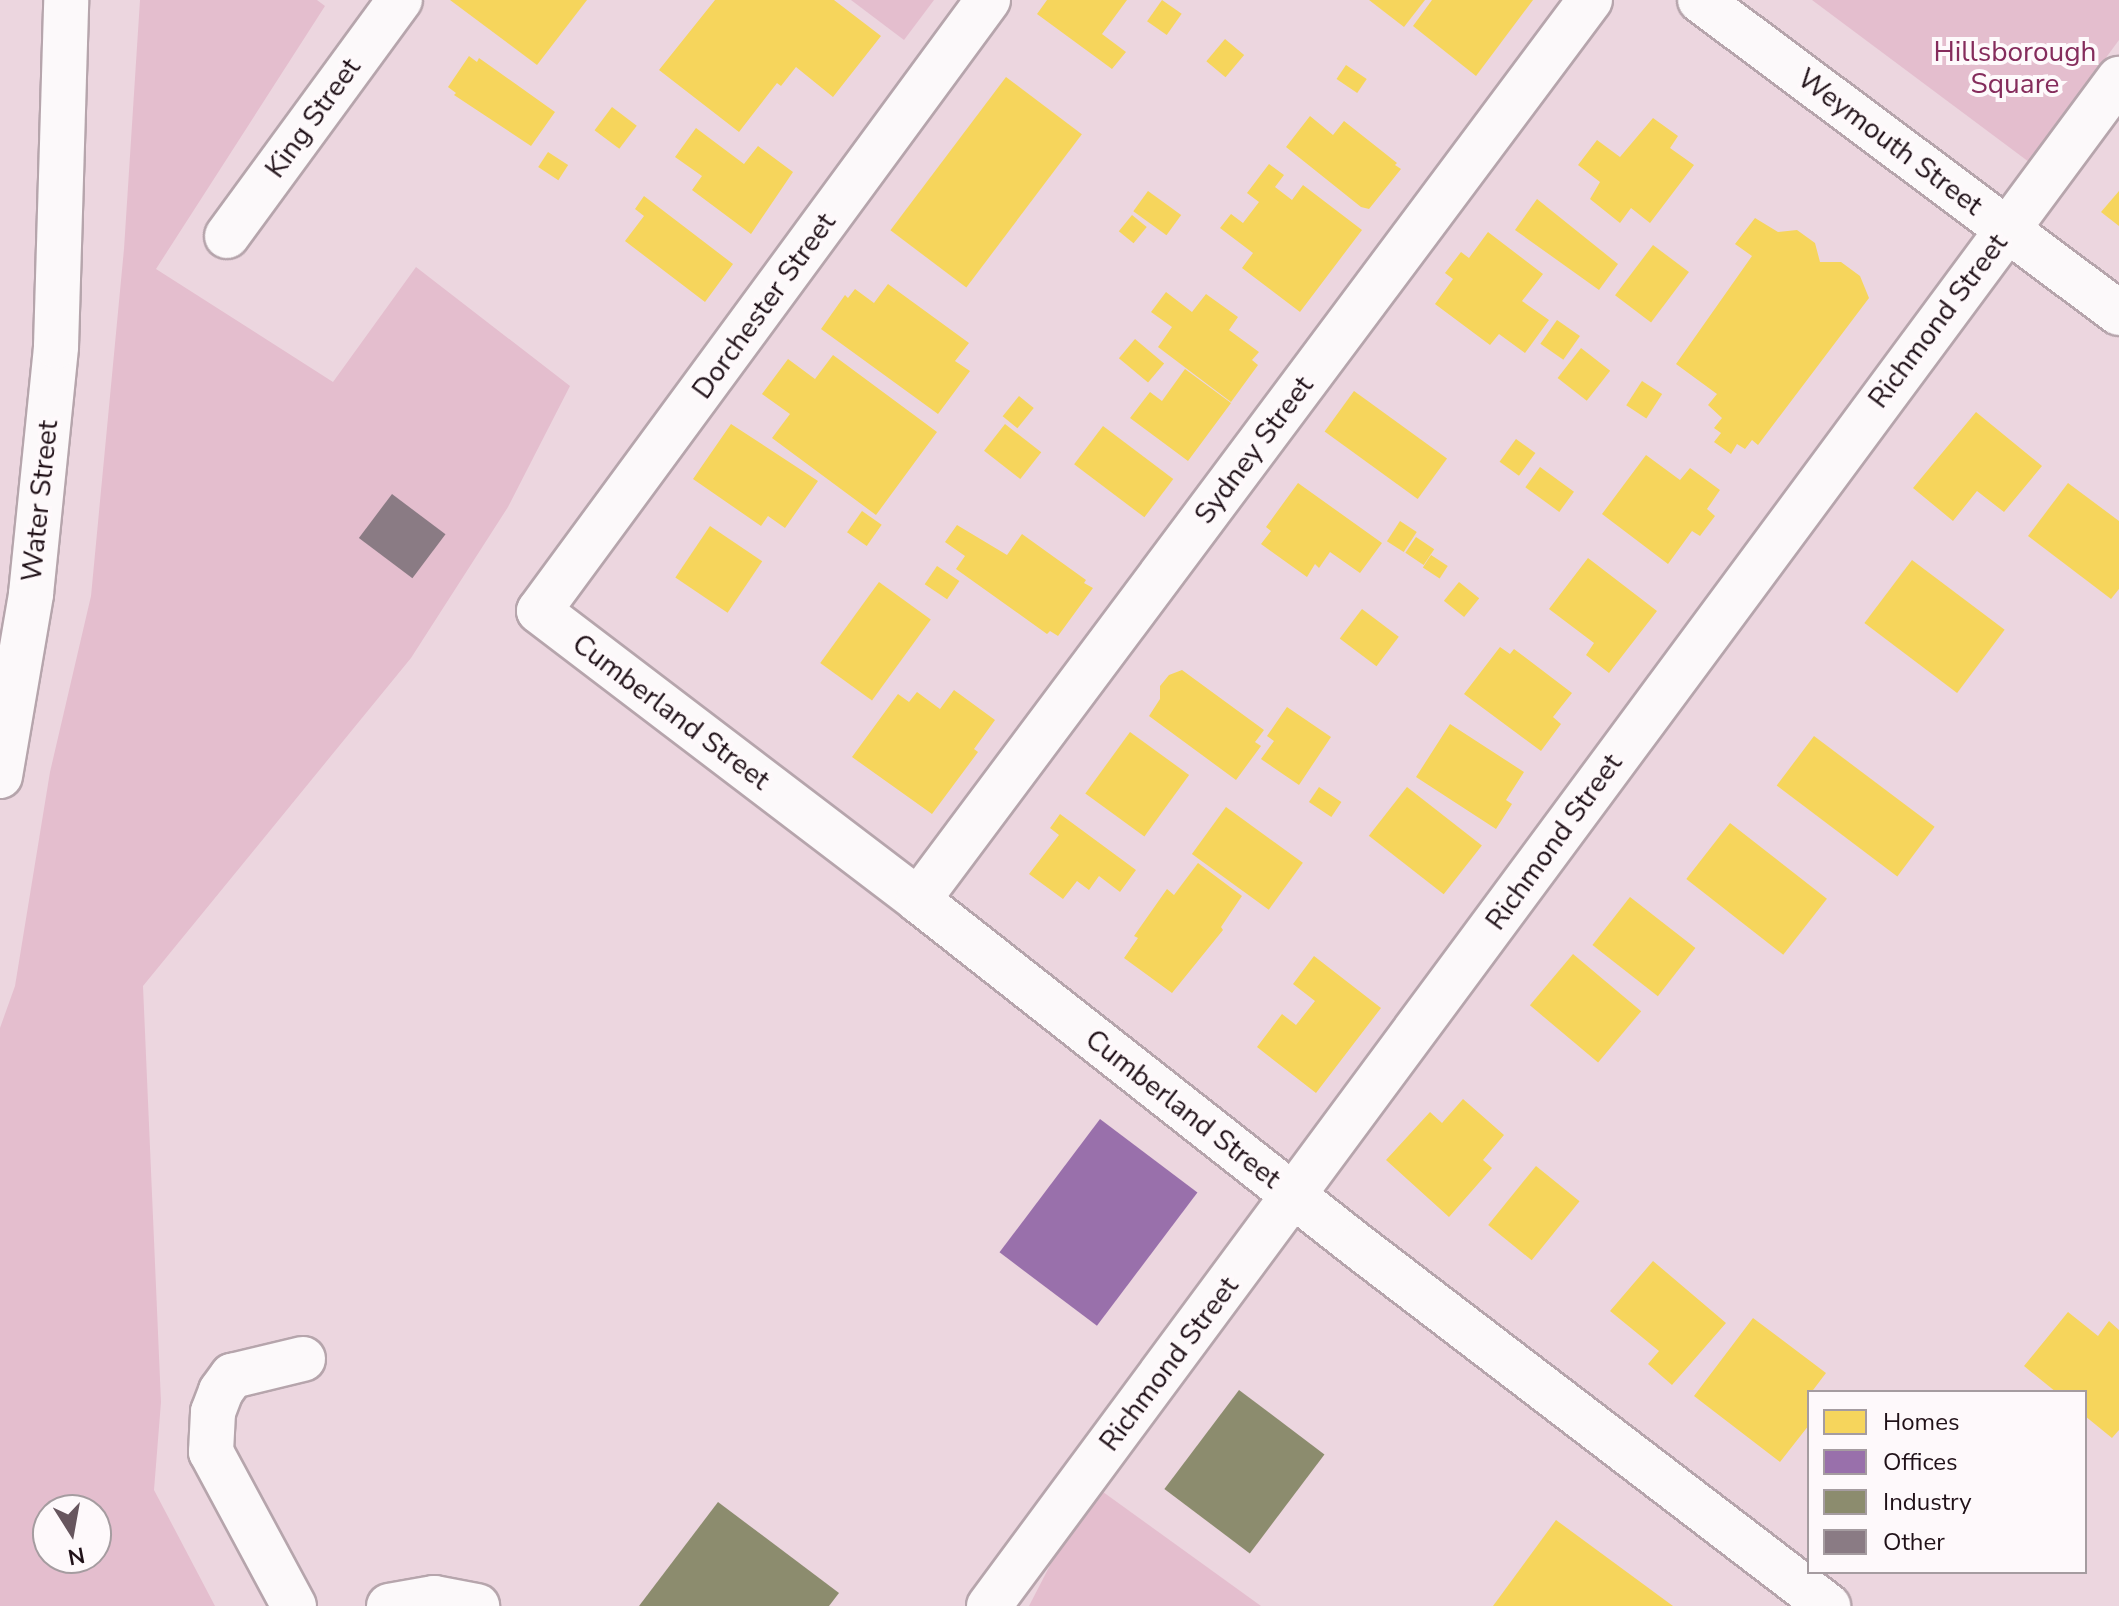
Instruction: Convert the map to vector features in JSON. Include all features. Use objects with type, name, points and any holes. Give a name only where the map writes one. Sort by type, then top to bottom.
[{"type":"street","name":"Water Street","points":[[0,776],[31,594],[56,346],[66,0]]},
{"type":"street","name":"Water Street","points":[[61,223],[95,0]]},
{"type":"street","name":"King Street","points":[[227,236],[400,0]]},
{"type":"street","name":"Dorchester Street","points":[[539,611],[988,0]]},
{"type":"street","name":"Sydney Street","points":[[918,900],[1590,0]]},
{"type":"street","name":"Weymouth Street","points":[[1700,0],[2119,313]]},
{"type":"street","name":"Richmond Street","points":[[989,1606],[2119,79]]},
{"type":"street","name":"Cumberland Street","points":[[539,611],[918,900],[1293,1196],[1828,1606]]},
{"type":"street","points":[[294,1606],[211,1452],[213,1412],[232,1376],[303,1359]]},
{"type":"street","points":[[389,1606],[434,1598],[477,1606]]},
{"type":"green space","points":[[140,0],[317,0],[325,6],[156,269],[333,382],[416,267],[570,386],[508,507],[411,658],[143,986],[161,1402],[154,1490],[215,1606],[0,1606],[0,1028],[15,986],[50,772],[91,596],[124,249]]},
{"type":"green space","points":[[851,0],[934,0],[904,40]]},
{"type":"green space","name":"Hillsborough Square","points":[[1812,0],[2119,0],[2119,40],[2029,162]]},
{"type":"green space","points":[[1092,1484],[1261,1606],[1029,1606]]},
{"type":"building: Homes","points":[[450,0],[587,0],[537,65]]},
{"type":"building: Homes","points":[[715,0],[834,0],[881,36],[833,97],[796,67],[781,86],[777,83],[739,132],[659,70]]},
{"type":"building: Homes","points":[[1047,0],[1127,0],[1102,34],[1126,52],[1112,69],[1037,14]]},
{"type":"building: Homes","points":[[1162,0],[1182,14],[1167,35],[1147,21]]},
{"type":"building: Homes","points":[[1369,0],[1425,0],[1404,27]]},
{"type":"building: Homes","points":[[1432,0],[1533,0],[1476,76],[1413,26]]},
{"type":"building: Homes","points":[[1225,39],[1244,55],[1226,77],[1206,61]]},
{"type":"building: Homes","points":[[469,56],[477,62],[479,58],[555,112],[531,146],[454,95],[456,93],[448,87]]},
{"type":"building: Homes","points":[[1346,65],[1367,79],[1357,93],[1336,79]]},
{"type":"building: Homes","points":[[1006,77],[1082,134],[966,288],[890,230]]},
{"type":"building: Homes","points":[[612,107],[637,126],[619,149],[595,130]]},
{"type":"building: Homes","points":[[1310,116],[1333,135],[1344,121],[1401,169],[1369,209],[1361,207],[1286,147]]},
{"type":"building: Homes","points":[[1653,118],[1678,136],[1670,148],[1694,165],[1650,223],[1631,208],[1620,223],[1590,199],[1600,182],[1578,165],[1597,140],[1620,157]]},
{"type":"building: Homes","points":[[696,128],[744,164],[758,146],[793,172],[751,234],[692,190],[702,176],[675,157]]},
{"type":"building: Homes","points":[[548,152],[568,165],[558,180],[538,167]]},
{"type":"building: Homes","points":[[1269,164],[1284,175],[1275,187],[1292,200],[1303,185],[1362,230],[1300,312],[1242,268],[1253,253],[1220,228],[1231,214],[1243,223],[1259,202],[1247,193]]},
{"type":"building: Homes","points":[[1148,191],[1181,215],[1166,235],[1133,211]]},
{"type":"building: Homes","points":[[2119,191],[2119,226],[2101,212]]},
{"type":"building: Homes","points":[[644,196],[733,264],[705,302],[625,241],[644,216],[635,209]]},
{"type":"building: Homes","points":[[1537,199],[1618,264],[1599,290],[1515,230]]},
{"type":"building: Homes","points":[[1132,215],[1147,227],[1134,243],[1119,231]]},
{"type":"building: Homes","points":[[1755,218],[1778,232],[1797,230],[1815,243],[1820,262],[1841,262],[1860,276],[1869,298],[1758,445],[1752,440],[1745,449],[1737,444],[1731,454],[1714,442],[1721,433],[1714,428],[1722,418],[1708,405],[1717,394],[1676,364],[1752,256],[1735,244]]},
{"type":"building: Homes","points":[[1488,232],[1543,274],[1522,301],[1549,320],[1525,353],[1499,334],[1490,345],[1435,304],[1453,279],[1445,273],[1461,252],[1469,258]]},
{"type":"building: Homes","points":[[1653,245],[1689,272],[1651,322],[1615,295]]},
{"type":"building: Homes","points":[[888,284],[969,343],[955,361],[970,371],[938,414],[821,329],[845,295],[848,298],[855,289],[874,303]]},
{"type":"building: Homes","points":[[1166,292],[1192,312],[1206,294],[1238,317],[1229,330],[1259,352],[1252,360],[1258,365],[1231,402],[1158,347],[1172,327],[1151,312]]},
{"type":"building: Homes","points":[[1557,320],[1580,336],[1563,360],[1540,344]]},
{"type":"building: Homes","points":[[1135,339],[1164,363],[1148,383],[1119,358]]},
{"type":"building: Homes","points":[[1581,348],[1610,371],[1587,401],[1558,378]]},
{"type":"building: Homes","points":[[833,355],[937,432],[876,515],[772,438],[790,414],[762,394],[788,359],[815,379]]},
{"type":"building: Homes","points":[[1185,369],[1231,403],[1188,461],[1130,418],[1150,392],[1162,401]]},
{"type":"building: Homes","points":[[1642,381],[1662,394],[1646,418],[1626,405]]},
{"type":"building: Homes","points":[[1354,391],[1447,459],[1418,499],[1325,431]]},
{"type":"building: Homes","points":[[1019,396],[1034,408],[1017,428],[1003,416]]},
{"type":"building: Homes","points":[[1976,412],[2042,466],[2004,512],[1977,491],[1953,521],[1913,488]]},
{"type":"building: Homes","points":[[731,424],[818,481],[785,528],[768,516],[761,526],[693,479]]},
{"type":"building: Homes","points":[[1005,424],[1041,452],[1020,479],[984,451]]},
{"type":"building: Homes","points":[[1103,426],[1173,479],[1144,517],[1074,464]]},
{"type":"building: Homes","points":[[1516,439],[1535,453],[1519,476],[1500,462]]},
{"type":"building: Homes","points":[[1646,455],[1680,480],[1690,468],[1720,490],[1707,509],[1715,516],[1700,536],[1692,531],[1668,564],[1602,514]]},
{"type":"building: Homes","points":[[1540,467],[1574,492],[1559,512],[1525,487]]},
{"type":"building: Homes","points":[[1298,483],[1382,543],[1360,573],[1330,552],[1319,568],[1315,564],[1307,577],[1261,544],[1271,531],[1266,527]]},
{"type":"building: Homes","points":[[2068,483],[2119,521],[2119,589],[2111,599],[2028,536]]},
{"type":"building: Homes","points":[[862,511],[882,525],[867,546],[847,532]]},
{"type":"building: Homes","points":[[1400,521],[1417,532],[1404,552],[1387,541]]},
{"type":"building: Homes","points":[[957,525],[1007,555],[1022,534],[1086,580],[1084,583],[1093,588],[1058,636],[1050,631],[1047,634],[956,569],[965,556],[945,542]]},
{"type":"building: Homes","points":[[710,526],[762,561],[728,613],[675,577]]},
{"type":"building: Homes","points":[[1416,537],[1434,549],[1424,565],[1405,553]]},
{"type":"building: Homes","points":[[1431,555],[1448,566],[1440,578],[1423,568]]},
{"type":"building: Homes","points":[[1588,558],[1657,611],[1609,673],[1586,655],[1594,643],[1549,609]]},
{"type":"building: Homes","points":[[1912,560],[2005,630],[1957,693],[1864,623]]},
{"type":"building: Homes","points":[[937,566],[959,581],[947,599],[925,584]]},
{"type":"building: Homes","points":[[879,582],[931,620],[872,701],[820,663]]},
{"type":"building: Homes","points":[[1459,582],[1479,598],[1464,617],[1444,601]]},
{"type":"building: Homes","points":[[1362,609],[1399,637],[1376,666],[1340,639]]},
{"type":"building: Homes","points":[[1500,647],[1510,654],[1514,649],[1572,693],[1553,717],[1561,724],[1541,751],[1464,694]]},
{"type":"building: Homes","points":[[1182,670],[1264,730],[1255,742],[1261,746],[1236,780],[1149,716],[1160,699],[1160,686],[1169,675]]},
{"type":"building: Homes","points":[[954,690],[995,720],[974,749],[978,752],[932,814],[852,757],[898,694],[909,702],[917,692],[940,709]]},
{"type":"building: Homes","points":[[1287,707],[1331,737],[1299,785],[1261,759],[1274,741],[1267,736]]},
{"type":"building: Homes","points":[[1450,724],[1524,772],[1506,800],[1512,804],[1496,829],[1416,777]]},
{"type":"building: Homes","points":[[1130,732],[1189,775],[1144,836],[1085,793]]},
{"type":"building: Homes","points":[[1814,736],[1935,827],[1897,876],[1777,786]]},
{"type":"building: Homes","points":[[1319,787],[1341,802],[1331,817],[1309,802]]},
{"type":"building: Homes","points":[[1407,787],[1482,845],[1444,894],[1369,836]]},
{"type":"building: Homes","points":[[1226,807],[1303,863],[1269,910],[1192,854]]},
{"type":"building: Homes","points":[[1060,814],[1136,870],[1120,892],[1099,876],[1089,890],[1077,881],[1063,899],[1029,874],[1059,835],[1050,828]]},
{"type":"building: Homes","points":[[1730,823],[1827,899],[1783,955],[1686,879]]},
{"type":"building: Homes","points":[[1198,863],[1242,896],[1221,927],[1223,930],[1172,993],[1124,958],[1138,938],[1134,936],[1167,889],[1174,895]]},
{"type":"building: Homes","points":[[1630,897],[1695,948],[1658,996],[1592,945]]},
{"type":"building: Homes","points":[[1573,954],[1641,1011],[1598,1063],[1530,1005]]},
{"type":"building: Homes","points":[[1314,956],[1381,1008],[1316,1093],[1257,1047],[1282,1014],[1296,1025],[1315,1001],[1293,984]]},
{"type":"building: Homes","points":[[1463,1099],[1504,1135],[1483,1160],[1492,1168],[1449,1217],[1386,1160],[1430,1112],[1442,1123]]},
{"type":"building: Homes","points":[[1536,1166],[1580,1201],[1532,1260],[1488,1225]]},
{"type":"building: Homes","points":[[1653,1261],[1726,1323],[1672,1385],[1648,1364],[1659,1351],[1610,1311]]},
{"type":"building: Homes","points":[[2068,1312],[2098,1336],[2109,1321],[2119,1330],[2119,1430],[2112,1438],[2087,1418],[2087,1390],[2054,1390],[2024,1366]]},
{"type":"building: Homes","points":[[1753,1318],[1826,1373],[1813,1390],[1807,1390],[1807,1428],[1780,1462],[1694,1396]]},
{"type":"building: Homes","points":[[1556,1520],[1673,1606],[1493,1606]]},
{"type":"building: Offices","points":[[1100,1119],[1197,1192],[1097,1326],[999,1252]]},
{"type":"building: Industry","points":[[1239,1390],[1324,1454],[1250,1553],[1164,1489]]},
{"type":"building: Industry","points":[[718,1502],[839,1593],[829,1606],[639,1606]]},
{"type":"building: Other","points":[[392,494],[446,534],[412,578],[359,538]]}]
